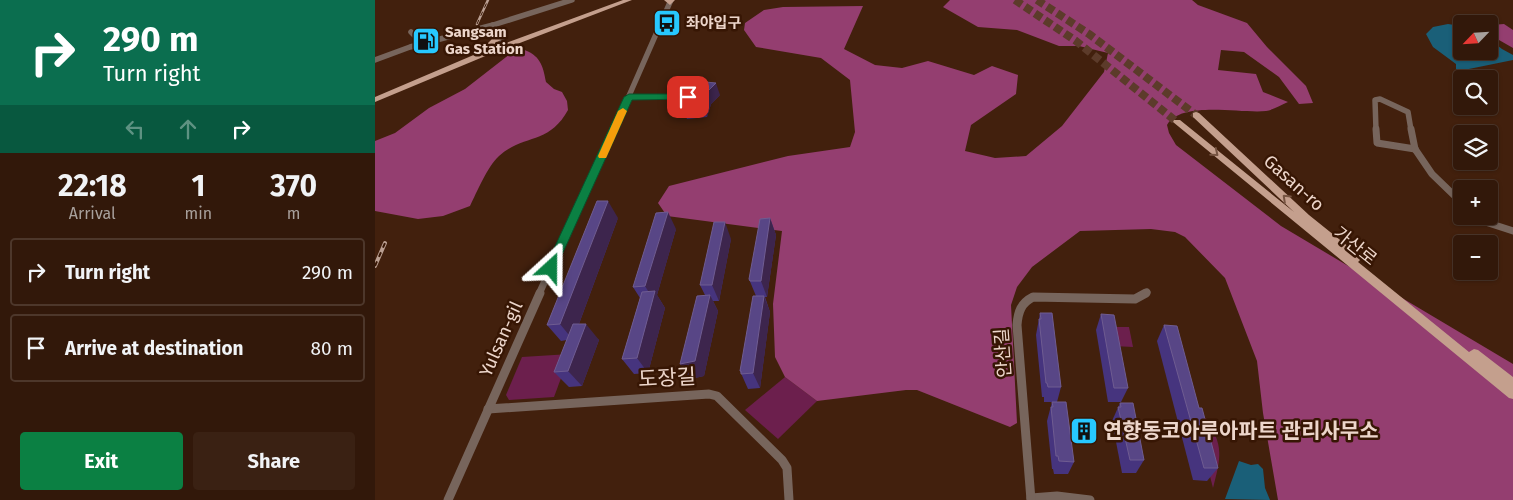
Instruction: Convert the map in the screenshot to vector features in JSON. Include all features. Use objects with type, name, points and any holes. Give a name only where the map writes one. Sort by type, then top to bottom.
[{"type":"main road","points":[[453,66],[629,0]]},
{"type":"main road","points":[[375,100],[489,49],[499,37]]},
{"type":"main road","name":"Gasan-ro","points":[[1195,115],[1306,217],[1513,384]]},
{"type":"main road","name":"가산로","points":[[1177,122],[1513,394]]},
{"type":"street","points":[[375,60],[423,44],[493,26],[572,0]]},
{"type":"street","name":"Yulsan-gil","points":[[448,500],[629,97],[670,1]]},
{"type":"street","points":[[493,26],[505,46]]},
{"type":"street","points":[[411,32],[423,44]]},
{"type":"street","points":[[629,97],[688,97]]},
{"type":"street","points":[[1415,149],[1377,143],[1375,100],[1380,99],[1408,112],[1415,149],[1432,174],[1453,194]]},
{"type":"street","points":[[1495,225],[1513,231]]},
{"type":"street","name":"안산길","points":[[1031,499],[1017,325],[1018,310],[1026,300],[1033,297],[1135,299],[1147,292]]},
{"type":"street","name":"도장길","points":[[488,409],[691,395],[709,394],[717,396],[782,460],[787,468],[789,500]]},
{"type":"street","points":[[1031,499],[1057,496],[1090,500]]},
{"type":"shaded area","points":[[950,0],[1192,0],[1198,5],[1247,23],[1267,47],[1306,86],[1313,103],[1299,104],[1279,77],[1244,52],[1221,50],[1218,70],[1256,74],[1263,92],[1288,102],[1266,111],[1198,110],[1185,113],[1174,117],[1167,125],[1169,133],[1176,145],[1281,226],[1513,364],[1513,500],[1278,500],[1263,413],[1257,361],[1225,278],[1185,237],[1175,232],[1151,229],[1080,231],[1032,267],[1017,287],[1011,305],[1017,423],[1010,427],[917,390],[817,401],[785,377],[775,357],[773,304],[782,231],[667,216],[658,203],[669,186],[788,156],[850,147],[855,132],[850,80],[821,58],[756,47],[744,30],[745,23],[764,10],[783,7],[863,6],[844,49],[875,65],[902,68],[928,61],[974,75],[992,66],[1018,75],[1016,94],[971,125],[965,151],[995,158],[1026,156],[1062,126],[1104,72],[1108,53],[1079,46],[1059,46],[1017,30],[978,27],[943,7]]},
{"type":"shaded area","points":[[1498,24],[1504,24],[1513,30],[1513,48],[1499,40]]},
{"type":"shaded area","points":[[522,49],[533,54],[540,61],[546,82],[554,89],[562,92],[567,101],[568,110],[561,121],[553,129],[517,144],[499,156],[486,173],[470,206],[443,216],[418,219],[375,211],[375,141],[395,133],[429,108],[465,89],[514,51]]},
{"type":"shaded area","points":[[1110,327],[1129,327],[1133,347],[1113,346]]},
{"type":"shaded area","points":[[570,354],[554,397],[509,400],[506,395],[522,357]]},
{"type":"shaded area","points":[[785,377],[817,401],[778,439],[745,410]]},
{"type":"shaded area","points":[[1195,418],[1206,418],[1216,436],[1219,460],[1213,488]]},
{"type":"water","points":[[1453,25],[1453,60],[1498,60],[1498,46],[1513,55],[1513,60],[1458,70],[1456,64],[1433,47],[1426,34],[1433,27]]},
{"type":"water","points":[[1239,461],[1251,465],[1258,464],[1263,469],[1265,488],[1270,500],[1225,499]]},
{"type":"building","points":[[695,81],[716,83],[707,92],[703,105],[682,107],[687,92]]},
{"type":"building","points":[[597,201],[608,201],[560,324],[547,325]]},
{"type":"building","points":[[668,212],[645,286],[633,287],[656,213]]},
{"type":"building","points":[[770,218],[761,281],[750,281],[760,219]]},
{"type":"building","points":[[714,222],[725,222],[712,285],[700,285]]},
{"type":"building","points":[[655,291],[637,358],[622,359],[642,292]]},
{"type":"building","points":[[710,295],[695,361],[680,364],[697,296]]},
{"type":"building","points":[[753,296],[764,296],[753,373],[741,374],[740,371]]},
{"type":"building","points":[[1040,313],[1052,313],[1061,387],[1048,387],[1046,383],[1039,319],[1041,319]]},
{"type":"building","points":[[1101,314],[1114,315],[1128,388],[1114,388]]},
{"type":"building","points":[[573,324],[586,324],[568,371],[554,372]]},
{"type":"building","points":[[1164,325],[1177,326],[1199,408],[1202,408],[1218,468],[1204,468]]},
{"type":"building","points":[[1052,402],[1066,402],[1074,462],[1059,461],[1058,456],[1056,456]]},
{"type":"building","points":[[1120,403],[1133,403],[1144,460],[1130,460],[1118,407],[1121,407]]},
{"type":"building","points":[[1080,422],[1091,422],[1092,431],[1081,431]]},
{"type":"tunnel","points":[[1015,0],[1076,41],[1177,122]]},
{"type":"tunnel","points":[[1037,0],[1089,34],[1196,115]]},
{"type":"railway","points":[[477,24],[488,0]]},
{"type":"railway","points":[[375,266],[385,243]]},
{"type":"slow traffic","points":[[602,156],[623,111]]},
{"type":"place","name":"좌야입구","points":[[667,23]]},
{"type":"place","name":"Sangsam Gas Station","points":[[426,41]]},
{"type":"place","name":"연향동코아루아파트 관리사무소","points":[[1084,431]]},
{"type":"route","points":[[551,268],[578,205],[629,97],[688,97]]}]
